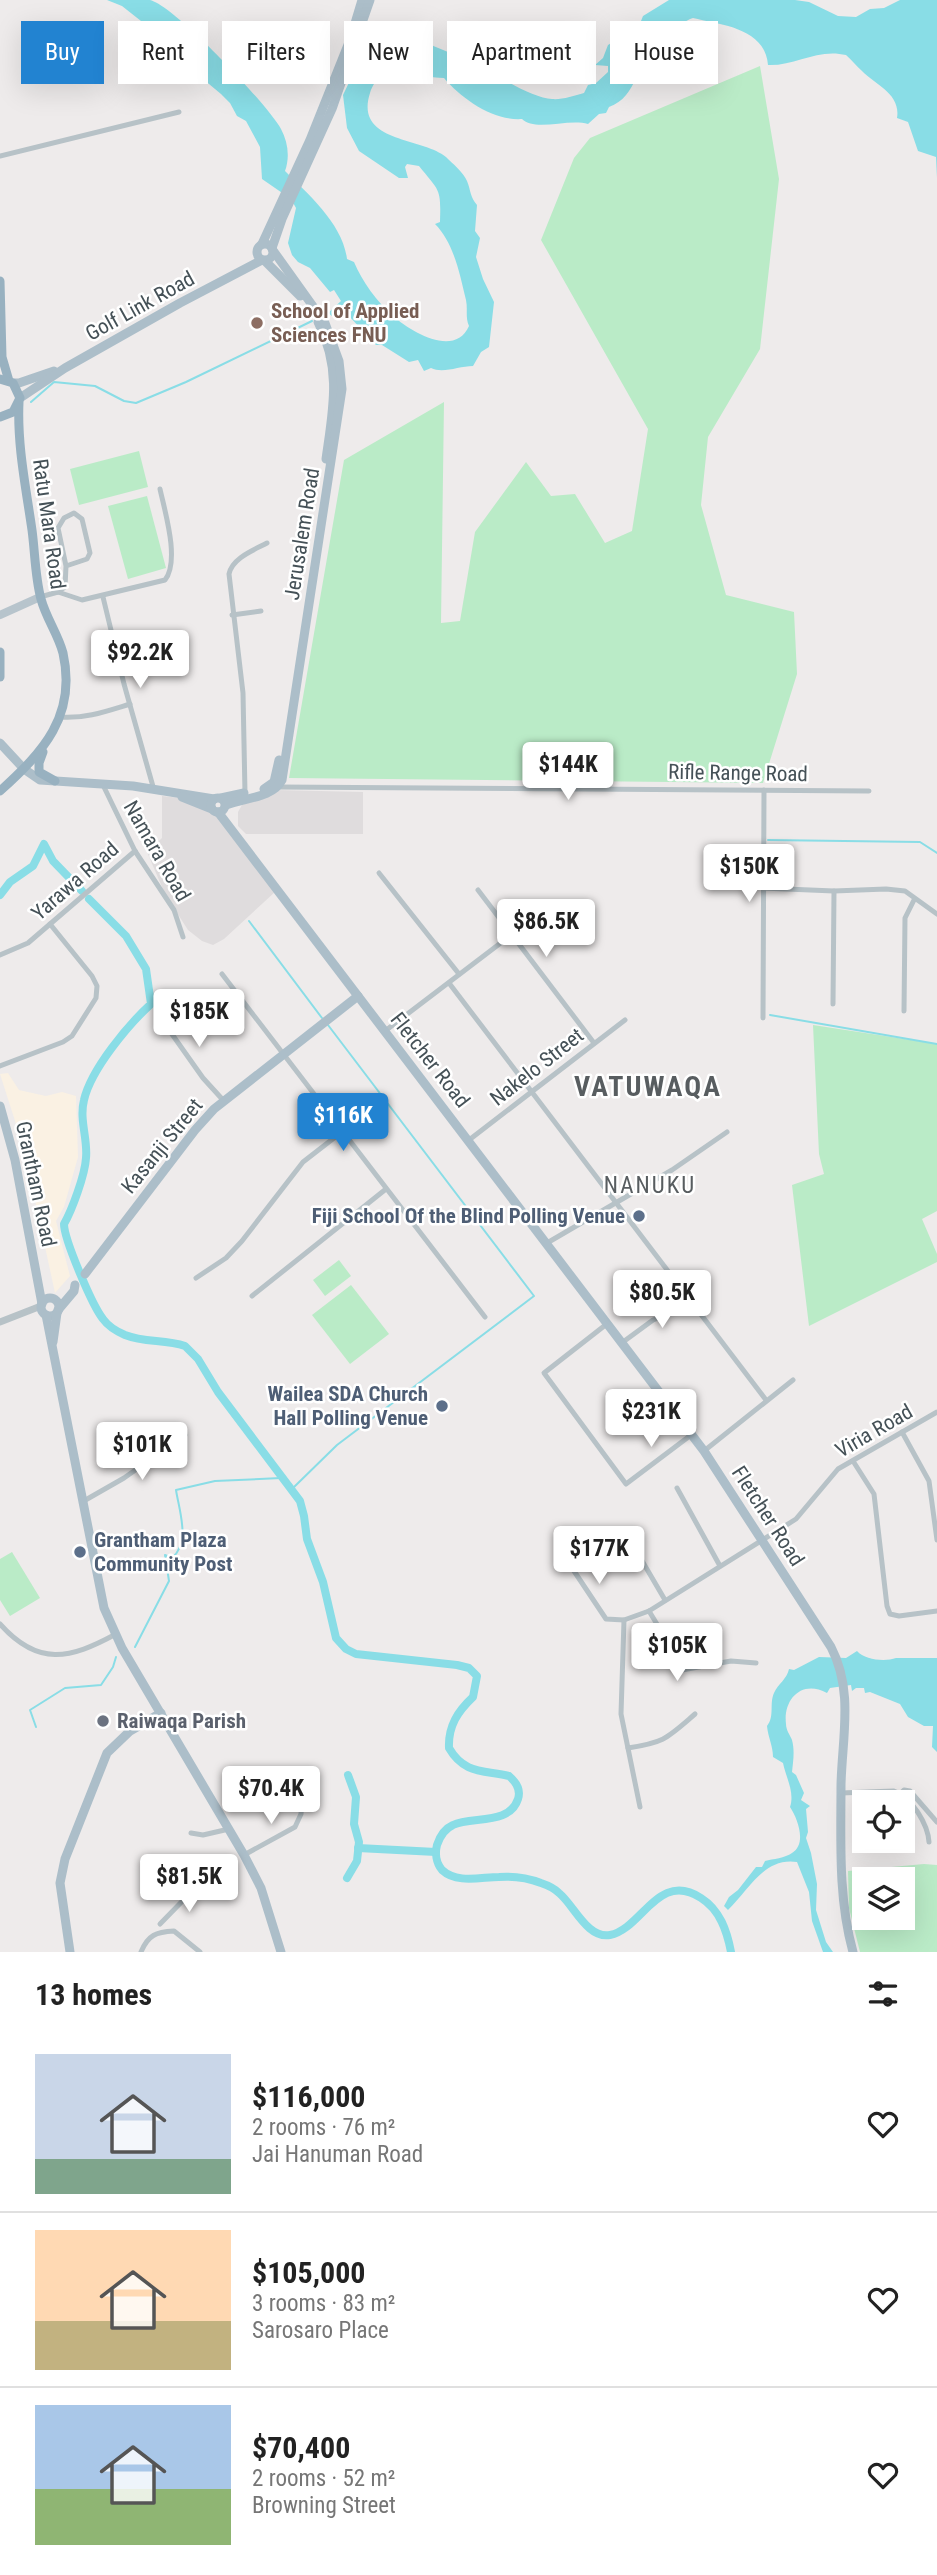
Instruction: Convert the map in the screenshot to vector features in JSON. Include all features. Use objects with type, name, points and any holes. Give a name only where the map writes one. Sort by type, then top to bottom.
[{"type":"highway","points":[[0,281],[2,357],[7,381],[20,400],[13,412],[0,416]]},
{"type":"highway","name":"Ratu Mara Road","points":[[0,791],[49,741],[60,717],[65,697],[65,667],[59,640],[40,597],[20,441],[20,400]]},
{"type":"highway","points":[[0,652],[0,677]]},
{"type":"highway","points":[[49,741],[38,770],[42,776],[55,781]]},
{"type":"main road","points":[[356,21],[362,0]]},
{"type":"main road","points":[[362,21],[370,0]]},
{"type":"main road","points":[[269,247],[257,249],[261,258],[272,257],[269,247],[344,65]]},
{"type":"main road","name":"Jerusalem Road","points":[[269,247],[325,323],[340,361],[342,388],[282,780],[274,786]]},
{"type":"main road","name":"Jerusalem Road","points":[[261,258],[293,288],[320,325],[334,369],[335,384],[274,786]]},
{"type":"main road","name":"Golf Link Road","points":[[20,400],[65,368],[261,258]]},
{"type":"main road","name":"Golf Link Road","points":[[7,381],[19,383],[65,368]]},
{"type":"main road","points":[[0,614],[40,597]]},
{"type":"main road","points":[[0,743],[24,769],[40,780],[102,783],[154,790],[219,805],[259,795]]},
{"type":"main road","points":[[219,805],[245,793],[274,786]]},
{"type":"main road","points":[[230,827],[231,809],[274,786]]},
{"type":"main road","name":"Fletcher Road","points":[[219,805],[230,827],[704,1451],[825,1639],[838,1663],[845,1692],[841,1775],[843,1901],[853,1952]]},
{"type":"main road","name":"Kasanji Street","points":[[56,1306],[80,1280],[195,1130],[223,1100],[358,996]]},
{"type":"main road","name":"Grantham Road","points":[[0,1106],[15,1160],[101,1595],[116,1634],[244,1854],[261,1888],[281,1952]]},
{"type":"main road","name":"Grantham Road","points":[[37,1271],[56,1306],[52,1351]]},
{"type":"main road","points":[[47,1299],[56,1306],[53,1315],[43,1310],[47,1299]]},
{"type":"main road","points":[[69,1952],[60,1883],[70,1848],[107,1753],[130,1731],[161,1713]]},
{"type":"street","points":[[0,156],[179,112]]},
{"type":"street","points":[[58,592],[77,600],[103,597],[161,582],[168,577],[171,546],[160,489]]},
{"type":"street","points":[[40,597],[65,587],[66,566],[58,528],[64,519],[75,513],[82,519],[90,553],[87,559],[66,566]]},
{"type":"street","points":[[245,793],[243,694],[232,615],[229,568],[237,560],[267,543]]},
{"type":"street","points":[[103,597],[154,790]]},
{"type":"street","points":[[232,615],[261,611]]},
{"type":"street","points":[[60,717],[95,715],[130,704]]},
{"type":"street","name":"Namara Road","points":[[102,783],[135,851],[174,911],[183,937]]},
{"type":"street","name":"Rifle Range Road","points":[[274,786],[869,791]]},
{"type":"street","points":[[763,1018],[764,790]]},
{"type":"street","name":"Yarawa Road","points":[[0,955],[28,943],[135,851]]},
{"type":"street","points":[[379,873],[459,974]]},
{"type":"street","points":[[762,888],[905,891],[937,914]]},
{"type":"street","points":[[478,890],[594,1043]]},
{"type":"street","points":[[833,1004],[834,891]]},
{"type":"street","points":[[904,1011],[905,918],[914,900]]},
{"type":"street","points":[[385,1031],[544,910]]},
{"type":"street","points":[[0,1066],[70,1038],[96,998],[97,986],[92,976],[50,924]]},
{"type":"street","points":[[222,974],[485,1317]]},
{"type":"street","points":[[449,982],[766,1400]]},
{"type":"street","points":[[157,1013],[223,1100]]},
{"type":"street","name":"Nakelo Street","points":[[469,1140],[625,1020]]},
{"type":"street","points":[[196,1278],[226,1258],[303,1162],[343,1131]]},
{"type":"street","points":[[547,1243],[672,1170],[727,1132]]},
{"type":"street","points":[[252,1296],[386,1189]]},
{"type":"street","points":[[623,1342],[653,1320],[695,1304]]},
{"type":"street","points":[[0,1322],[27,1311],[43,1310]]},
{"type":"street","points":[[608,1323],[544,1373],[626,1483],[691,1435]]},
{"type":"street","points":[[704,1451],[793,1380]]},
{"type":"street","name":"Viria Road","points":[[624,1620],[649,1611],[801,1516],[832,1476],[937,1412]]},
{"type":"street","points":[[902,1432],[929,1481],[937,1541]]},
{"type":"street","points":[[82,1502],[124,1478],[185,1435]]},
{"type":"street","points":[[853,1461],[874,1494],[890,1614],[899,1616],[937,1611]]},
{"type":"street","points":[[677,1488],[720,1566]]},
{"type":"street","points":[[624,1530],[665,1600]]},
{"type":"street","points":[[568,1562],[604,1617],[624,1620],[621,1714],[640,1807]]},
{"type":"street","points":[[649,1611],[675,1654],[673,1661],[677,1669],[731,1661],[756,1663]]},
{"type":"street","points":[[1,1627],[26,1648],[61,1656],[84,1650],[116,1634]]},
{"type":"street","points":[[628,1748],[659,1743],[695,1714]]},
{"type":"street","points":[[841,1793],[852,1793]]},
{"type":"street","points":[[915,1797],[937,1822]]},
{"type":"street","points":[[244,1854],[295,1827],[302,1800]]},
{"type":"street","points":[[915,1811],[927,1827],[929,1842]]},
{"type":"street","points":[[191,1833],[203,1835],[229,1829]]},
{"type":"street","points":[[160,1924],[199,1884]]},
{"type":"street","points":[[141,1952],[150,1936],[174,1931],[200,1952]]},
{"type":"shaded area","points":[[275,790],[363,792],[363,834],[246,834],[238,826],[238,812],[242,805]]},
{"type":"shaded area","points":[[162,796],[180,798],[206,808],[225,824],[275,892],[224,939],[213,945],[202,941],[188,930],[165,894],[147,852],[162,838]]},
{"type":"shaded area","points":[[8,1073],[19,1090],[46,1096],[62,1092],[76,1096],[78,1157],[64,1207],[56,1221],[70,1276],[55,1293],[24,1149],[0,1074]]},
{"type":"green space","points":[[760,66],[779,179],[760,349],[708,437],[701,505],[726,595],[794,612],[797,674],[763,783],[289,778],[344,460],[444,402],[441,623],[460,621],[475,532],[526,462],[551,496],[575,494],[605,543],[632,531],[648,429],[541,240],[574,158],[590,138]]},
{"type":"green space","points":[[139,451],[148,487],[79,505],[70,469]]},
{"type":"green space","points":[[147,496],[166,568],[128,579],[108,506]]},
{"type":"green space","points":[[813,1025],[937,1044],[937,1211],[922,1219],[937,1254],[937,1262],[809,1326],[792,1185],[824,1174],[819,1154]]},
{"type":"green space","points":[[339,1260],[351,1276],[325,1296],[313,1280]]},
{"type":"green space","points":[[351,1285],[389,1334],[350,1364],[312,1315]]},
{"type":"green space","points":[[12,1552],[40,1598],[10,1616],[0,1600],[0,1559]]},
{"type":"green space","points":[[937,1865],[937,1952],[860,1952],[854,1930],[915,1930],[915,1867],[891,1867]]},
{"type":"green space","points":[[848,1871],[852,1871],[852,1920]]},
{"type":"water","points":[[107,0],[150,0],[181,21],[141,21],[122,6]]},
{"type":"water","points":[[669,0],[795,0],[809,2],[838,16],[856,17],[870,9],[884,8],[900,0],[937,0],[937,178],[936,157],[918,151],[908,122],[897,118],[895,102],[891,96],[846,55],[816,55],[788,63],[768,65],[765,53],[751,36],[718,24],[718,21],[693,18],[687,21],[641,21],[643,16]]},
{"type":"water","points":[[610,44],[610,84],[633,84],[619,102],[588,124],[528,123],[522,119],[511,119],[489,112],[460,94],[450,84],[512,84],[532,94],[552,99],[584,93],[588,85],[596,84],[608,72],[608,66],[596,64],[603,58]]},
{"type":"water","points":[[208,46],[222,60],[222,84],[244,84],[281,129],[288,150],[285,171],[332,222],[344,246],[347,259],[354,262],[370,291],[410,329],[432,339],[444,341],[454,340],[469,326],[466,300],[455,260],[447,240],[435,224],[440,222],[438,191],[419,166],[407,164],[405,167],[408,178],[399,178],[359,151],[347,128],[343,95],[348,84],[374,84],[368,109],[372,121],[381,130],[435,151],[458,168],[477,205],[475,231],[480,238],[476,257],[494,302],[489,347],[481,352],[473,366],[446,370],[431,368],[424,371],[418,360],[409,362],[382,345],[376,345],[348,315],[332,316],[328,313],[341,301],[334,290],[330,292],[310,268],[298,262],[288,243],[296,208],[291,199],[262,179],[260,147],[246,121],[237,116],[221,94],[208,83]]},
{"type":"water","points":[[433,46],[447,52],[447,81],[434,77]]},
{"type":"water","points":[[857,1651],[881,1660],[937,1658],[937,1752],[932,1747],[933,1726],[924,1726],[908,1717],[900,1704],[870,1692],[865,1693],[864,1688],[852,1691],[851,1685],[830,1688],[827,1693],[810,1688],[802,1690],[791,1700],[786,1726],[792,1740],[792,1772],[804,1793],[801,1800],[810,1806],[806,1809],[806,1838],[817,1884],[816,1910],[826,1942],[833,1952],[823,1952],[812,1921],[809,1892],[797,1862],[785,1862],[766,1870],[728,1910],[724,1906],[756,1867],[762,1867],[765,1861],[789,1855],[799,1844],[798,1824],[790,1807],[790,1785],[783,1763],[773,1757],[767,1726],[771,1718],[774,1693],[789,1669],[794,1670],[819,1657],[846,1658]]},
{"type":"waterway","points":[[31,402],[54,382],[95,386],[124,401],[136,403],[312,321]]},
{"type":"waterway","points":[[768,840],[920,842],[937,853]]},
{"type":"waterway","points":[[0,895],[10,882],[33,866],[44,844],[53,861],[82,891]]},
{"type":"waterway","points":[[89,899],[126,936],[146,969],[151,1004],[102,1061],[84,1100],[82,1115],[85,1165],[78,1192],[64,1224],[73,1257],[98,1312],[122,1334],[185,1346],[198,1359],[218,1392],[300,1501],[307,1539],[323,1582],[336,1638],[346,1649],[356,1654],[457,1665],[469,1668],[477,1676],[473,1697],[452,1726],[449,1748],[461,1763],[468,1767],[509,1776],[517,1786],[519,1796],[514,1807],[507,1813],[461,1822],[445,1831],[436,1851],[442,1870],[455,1877],[515,1877],[546,1885],[565,1898],[588,1927],[602,1935],[621,1931],[662,1896],[673,1891],[686,1891],[708,1903],[718,1915],[731,1952]]},
{"type":"waterway","points":[[249,921],[322,1018]]},
{"type":"waterway","points":[[770,1015],[937,1044]]},
{"type":"waterway","points":[[292,1489],[337,1445],[534,1296],[328,1025]]},
{"type":"waterway","points":[[135,1647],[169,1581],[165,1555],[172,1558],[181,1543],[182,1526],[176,1490],[215,1481],[281,1478]]},
{"type":"waterway","points":[[36,1727],[30,1710],[65,1688],[101,1685],[116,1657]]},
{"type":"waterway","points":[[347,1878],[357,1861],[359,1842],[354,1824],[356,1797],[348,1775]]},
{"type":"waterway","points":[[358,1848],[436,1852]]},
{"type":"place","name":"School of Applied Sciences FNU","points":[[257,323]]},
{"type":"place","name":"Fiji School Of the Blind Polling Venue","points":[[639,1216]]},
{"type":"place","name":"Wailea SDA Church Hall Polling Venue","points":[[442,1406]]},
{"type":"place","name":"Grantham Plaza Community Post","points":[[80,1552]]},
{"type":"place","name":"Raiwaqa Parish","points":[[103,1721]]},
{"type":"district","name":"VATUWAQA","points":[[648,1086]]},
{"type":"district","name":"NANUKU","points":[[650,1185]]}]
